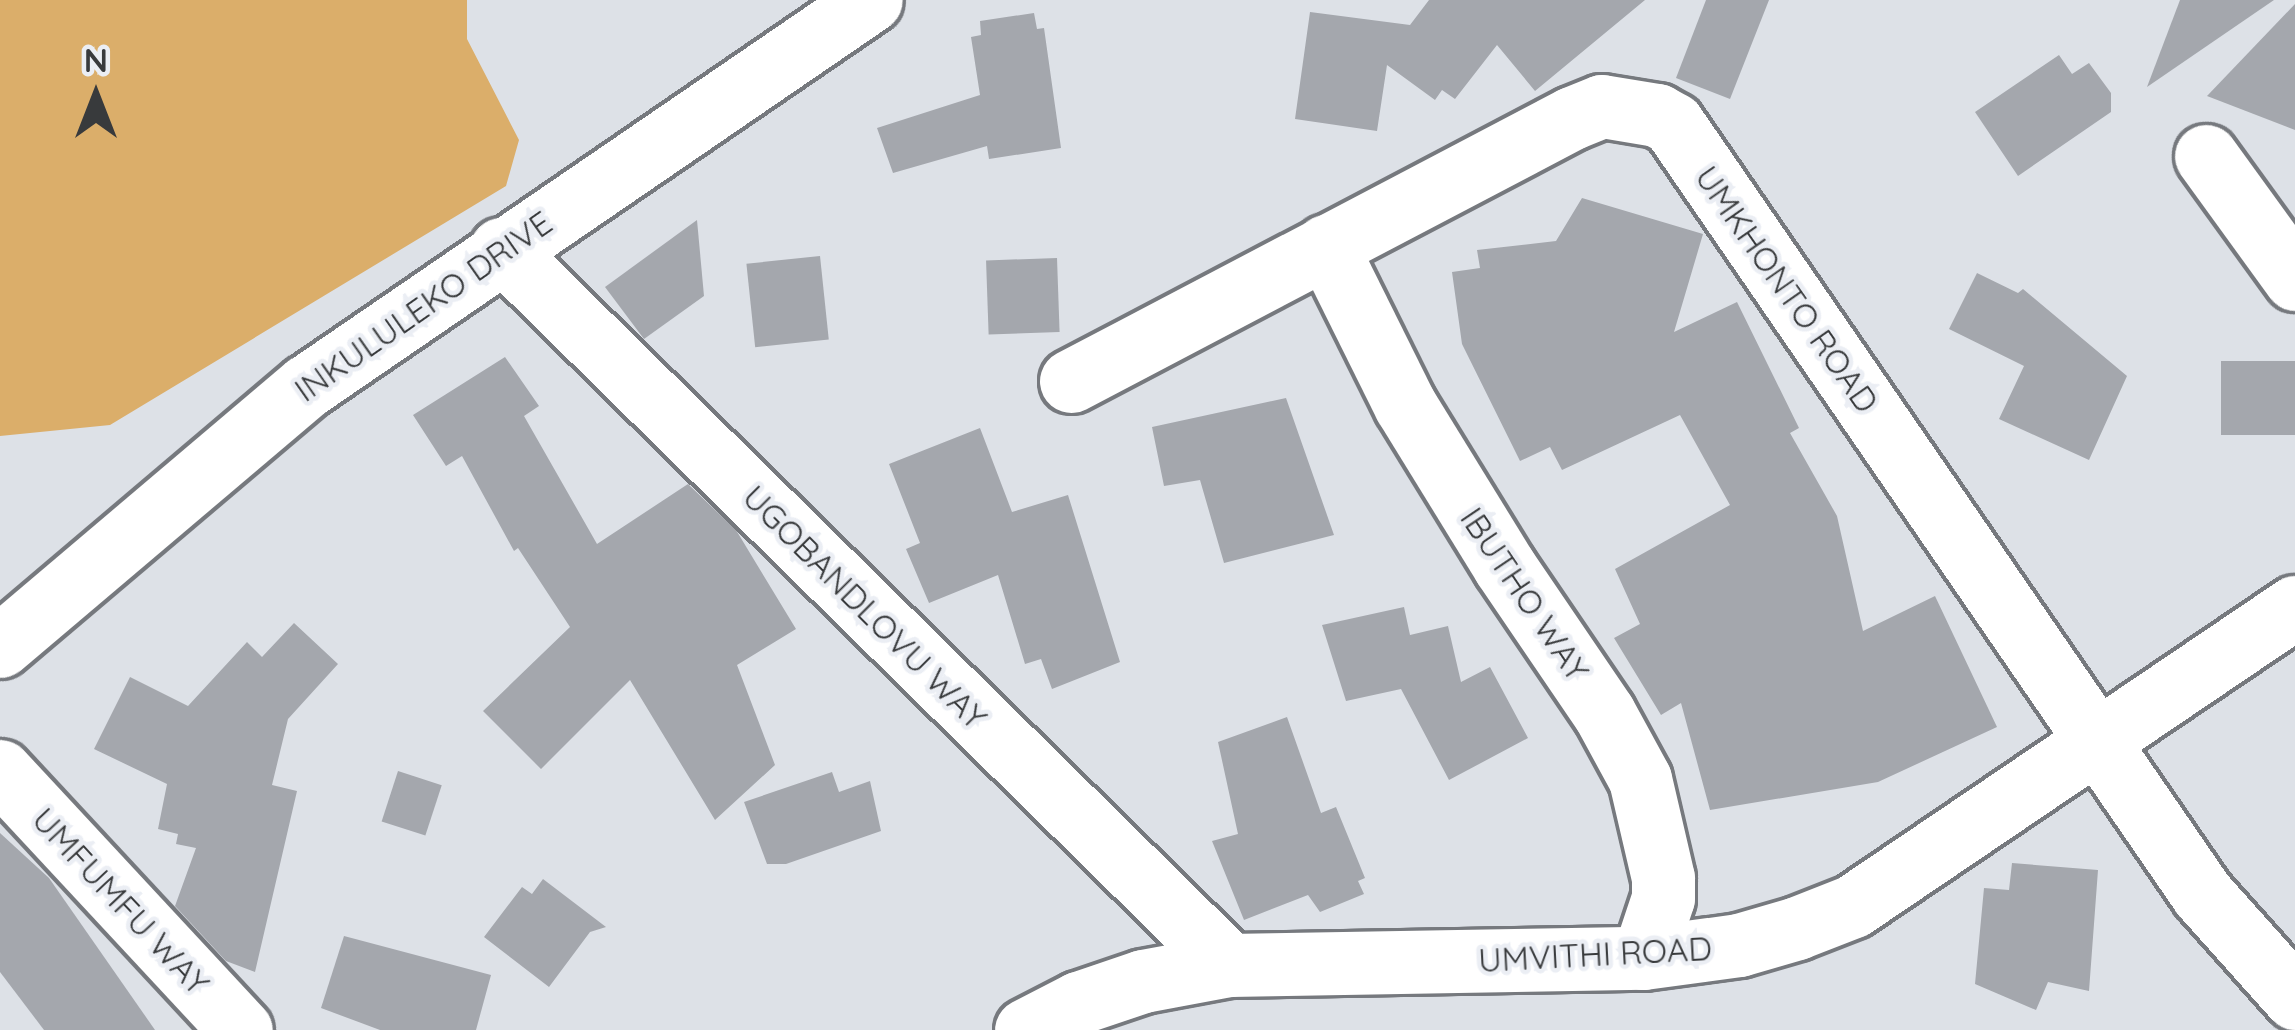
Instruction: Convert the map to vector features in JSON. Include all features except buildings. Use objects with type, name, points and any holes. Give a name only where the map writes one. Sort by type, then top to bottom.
[{"type":"street","name":"INKULULEKO DRIVE","points":[[0,646],[308,386],[501,249],[871,0]]},
{"type":"street","name":"UMKHONTO ROAD","points":[[1070,381],[1603,106],[1640,109],[1673,124],[2202,894],[2295,998]]},
{"type":"street","points":[[2206,156],[2295,279]]},
{"type":"street","name":"IBUTHO WAY","points":[[1326,245],[1405,405],[1504,566],[1604,713],[1640,779],[1664,878],[1664,898],[1643,958]]},
{"type":"street","name":"UGOBANDLOVU WAY","points":[[501,249],[1229,965]]},
{"type":"street","name":"UMVITHI ROAD","points":[[1026,1030],[1078,1003],[1143,981],[1229,965],[1643,958],[1739,944],[1853,906],[2295,607]]},
{"type":"street","name":"UMFUMFU WAY","points":[[0,771],[242,1030]]},
{"type":"shaded area","points":[[0,0],[467,0],[467,39],[519,140],[506,186],[110,425],[0,436]]}]
